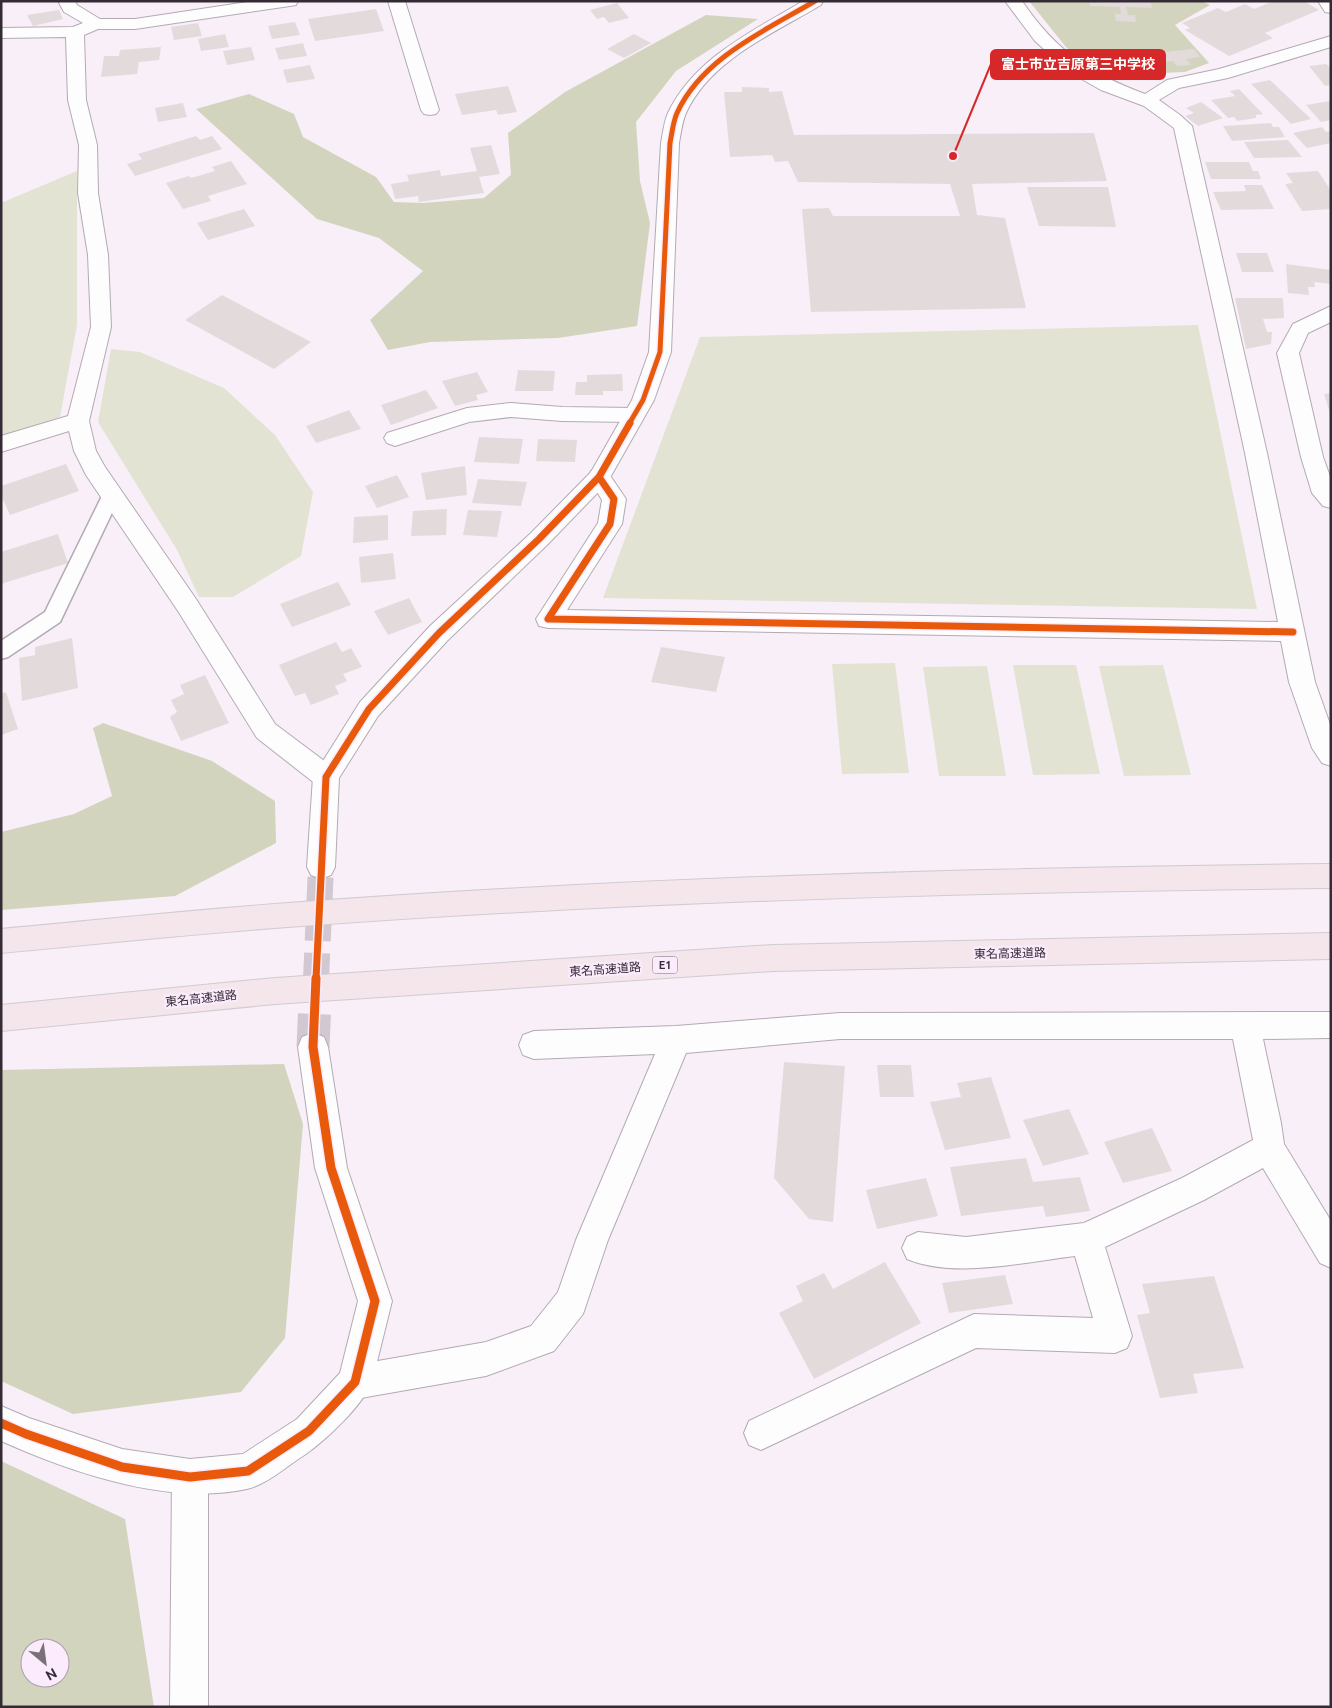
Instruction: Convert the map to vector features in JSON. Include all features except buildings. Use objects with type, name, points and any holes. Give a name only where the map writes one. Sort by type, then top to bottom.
[{"type":"highway","points":[[1,941],[325,912],[737,891],[1213,877],[1331,876]]},
{"type":"highway","name":"東名高速道路","points":[[1,1018],[275,991],[773,958],[1331,946]]},
{"type":"street","points":[[66,1],[70,8],[96,24]]},
{"type":"street","points":[[1,33],[75,32],[96,24],[135,24],[290,1]]},
{"type":"street","points":[[396,1],[430,110]]},
{"type":"street","points":[[321,867],[326,777],[369,708],[439,633],[539,539],[599,477],[643,400],[660,352],[670,143],[677,112],[696,80],[738,48],[815,1]]},
{"type":"street","points":[[1013,1],[1026,22],[1045,43],[1073,66],[1101,84],[1145,100],[1163,110],[1183,126],[1256,453],[1302,682],[1325,748],[1331,756]]},
{"type":"street","points":[[1326,1],[1331,8]]},
{"type":"street","points":[[75,32],[77,100],[88,146],[88,193],[98,255],[101,327],[78,421],[86,451],[94,469],[111,496],[187,605],[266,731],[326,777]]},
{"type":"street","points":[[1145,100],[1173,84],[1222,74],[1331,42]]},
{"type":"street","points":[[1331,313],[1300,328],[1288,353],[1312,458],[1324,493],[1331,500]]},
{"type":"street","points":[[395,438],[467,415],[511,410],[562,414],[634,415]]},
{"type":"street","points":[[1,444],[78,421]]},
{"type":"street","points":[[599,477],[614,499],[610,524],[548,619],[1293,632]]},
{"type":"street","points":[[534,1045],[676,1040],[840,1026],[1331,1025]]},
{"type":"street","points":[[1245,1026],[1266,1123],[1269,1148],[1331,1252]]},
{"type":"street","points":[[355,1382],[486,1358],[542,1339],[571,1302],[592,1240],[676,1040]]},
{"type":"street","points":[[1,1423],[26,1434],[122,1467],[190,1477],[248,1471],[309,1431],[355,1382],[375,1301],[332,1168],[313,1047]]},
{"type":"street","points":[[918,1248],[966,1253],[1086,1239],[1193,1189],[1269,1148]]},
{"type":"street","points":[[761,1433],[974,1331],[1115,1336],[1086,1239]]},
{"type":"street","points":[[189,1707],[190,1477]]},
{"type":"lane","points":[[1,651],[54,616],[111,496]]},
{"type":"shaded area","points":[[77,171],[77,325],[60,417],[1,438],[1,203]]},
{"type":"shaded area","points":[[1198,325],[1257,609],[603,598],[700,337]]},
{"type":"shaded area","points":[[111,349],[140,352],[224,388],[275,435],[313,492],[301,556],[233,597],[199,597],[177,550],[98,422]]},
{"type":"shaded area","points":[[895,663],[909,773],[842,774],[832,664]]},
{"type":"shaded area","points":[[1013,665],[1076,665],[1100,774],[1033,775]]},
{"type":"shaded area","points":[[1163,665],[1191,775],[1124,776],[1099,666]]},
{"type":"shaded area","points":[[987,666],[1006,776],[939,776],[923,667]]},
{"type":"green space","points":[[1029,1],[1201,1],[1210,5],[1175,25],[1209,63],[1185,72],[1111,75],[1091,66],[1066,47]]},
{"type":"green space","points":[[706,15],[758,19],[676,71],[636,122],[640,181],[650,223],[637,326],[558,338],[430,342],[388,350],[370,320],[423,271],[379,238],[317,219],[196,109],[249,94],[294,114],[303,137],[376,177],[394,202],[423,203],[484,198],[511,175],[508,133],[565,92]]},
{"type":"green space","points":[[103,723],[212,761],[275,801],[276,843],[175,896],[1,910],[1,832],[74,814],[112,796],[93,728]]},
{"type":"green space","points":[[284,1064],[303,1124],[285,1338],[241,1392],[73,1414],[1,1381],[1,1070]]},
{"type":"green space","points":[[1,1461],[125,1519],[154,1707],[1,1707]]},
{"type":"tunnel","points":[[316,979],[321,867]]},
{"type":"tunnel","points":[[313,1047],[316,978]]},
{"type":"cycle path","points":[[1,1423],[26,1434],[122,1467],[190,1477],[248,1471],[309,1431],[355,1382],[375,1301],[331,1168],[313,1047],[326,777],[369,709],[439,633],[539,539],[599,477],[643,400],[660,352],[670,143],[677,113],[687,95],[700,78],[717,63],[757,35],[815,1]]},
{"type":"cycle path","points":[[599,477],[614,499],[610,524],[548,619],[1293,632]]},
{"type":"place","name":"富士市立吉原第三中学校","points":[[953,156]]}]
